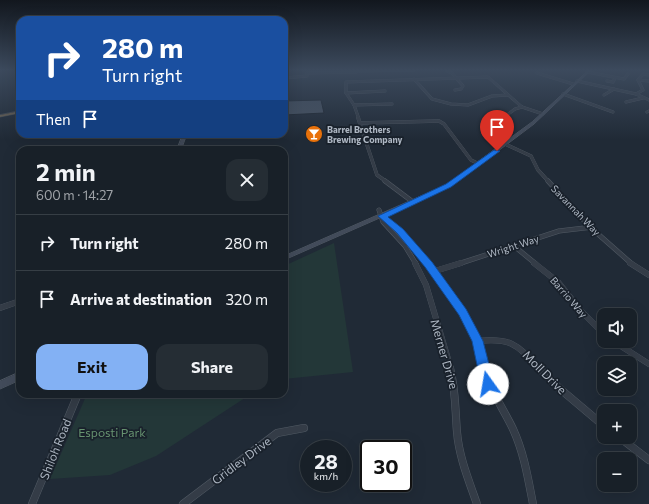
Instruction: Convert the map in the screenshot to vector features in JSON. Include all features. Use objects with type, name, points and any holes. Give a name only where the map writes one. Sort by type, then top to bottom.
[{"type":"highway","points":[[0,113],[16,109]]},
{"type":"highway","points":[[0,116],[16,113]]},
{"type":"main road","points":[[288,256],[448,186],[480,164],[543,114],[563,94]]},
{"type":"main road","points":[[0,385],[16,378]]},
{"type":"street","points":[[346,94],[354,105],[377,174],[413,202]]},
{"type":"street","points":[[427,94],[432,99],[451,104],[468,105],[492,96],[508,95],[522,107],[543,114]]},
{"type":"street","points":[[563,94],[613,112]]},
{"type":"street","points":[[636,94],[649,99]]},
{"type":"street","points":[[626,102],[644,97]]},
{"type":"street","points":[[354,105],[392,104]]},
{"type":"street","points":[[507,115],[515,109],[522,107]]},
{"type":"street","points":[[360,123],[439,121],[444,124],[472,160],[480,164]]},
{"type":"street","name":"Savannah Way","points":[[505,144],[531,156],[538,170],[624,260],[649,275]]},
{"type":"street","name":"Merner Drive","points":[[380,210],[383,222],[399,240],[416,264],[426,285],[437,326],[443,339],[455,386],[457,434],[466,474],[477,504]]},
{"type":"street","points":[[382,216],[400,231],[435,271],[462,312],[477,341],[488,384],[519,444],[525,462],[533,504]]},
{"type":"street","name":"Wright Way","points":[[435,271],[560,231],[593,227]]},
{"type":"street","name":"Barrio Way","points":[[514,246],[558,282],[582,312],[597,327]]},
{"type":"street","points":[[0,308],[16,302]]},
{"type":"street","name":"Moll Drive","points":[[477,341],[511,341],[518,346],[559,388],[597,420]]},
{"type":"street","points":[[623,348],[649,364]]},
{"type":"street","name":"Shiloh Road","points":[[32,504],[76,398]]},
{"type":"street","name":"Gridley Drive","points":[[184,504],[277,433],[304,428]]},
{"type":"street","points":[[628,444],[649,460]]},
{"type":"green space","points":[[334,243],[353,372],[288,379],[288,264]]},
{"type":"green space","name":"Esposti Park","points":[[85,398],[245,398],[156,456],[110,475],[50,479]]},
{"type":"building","points":[[321,100],[324,113],[288,115],[288,101]]},
{"type":"place","name":"Barrel Brothers Brewing Company","points":[[314,134]]},
{"type":"route","points":[[488,384],[477,341],[462,312],[435,271],[400,231],[382,216],[448,186],[497,151]]}]
